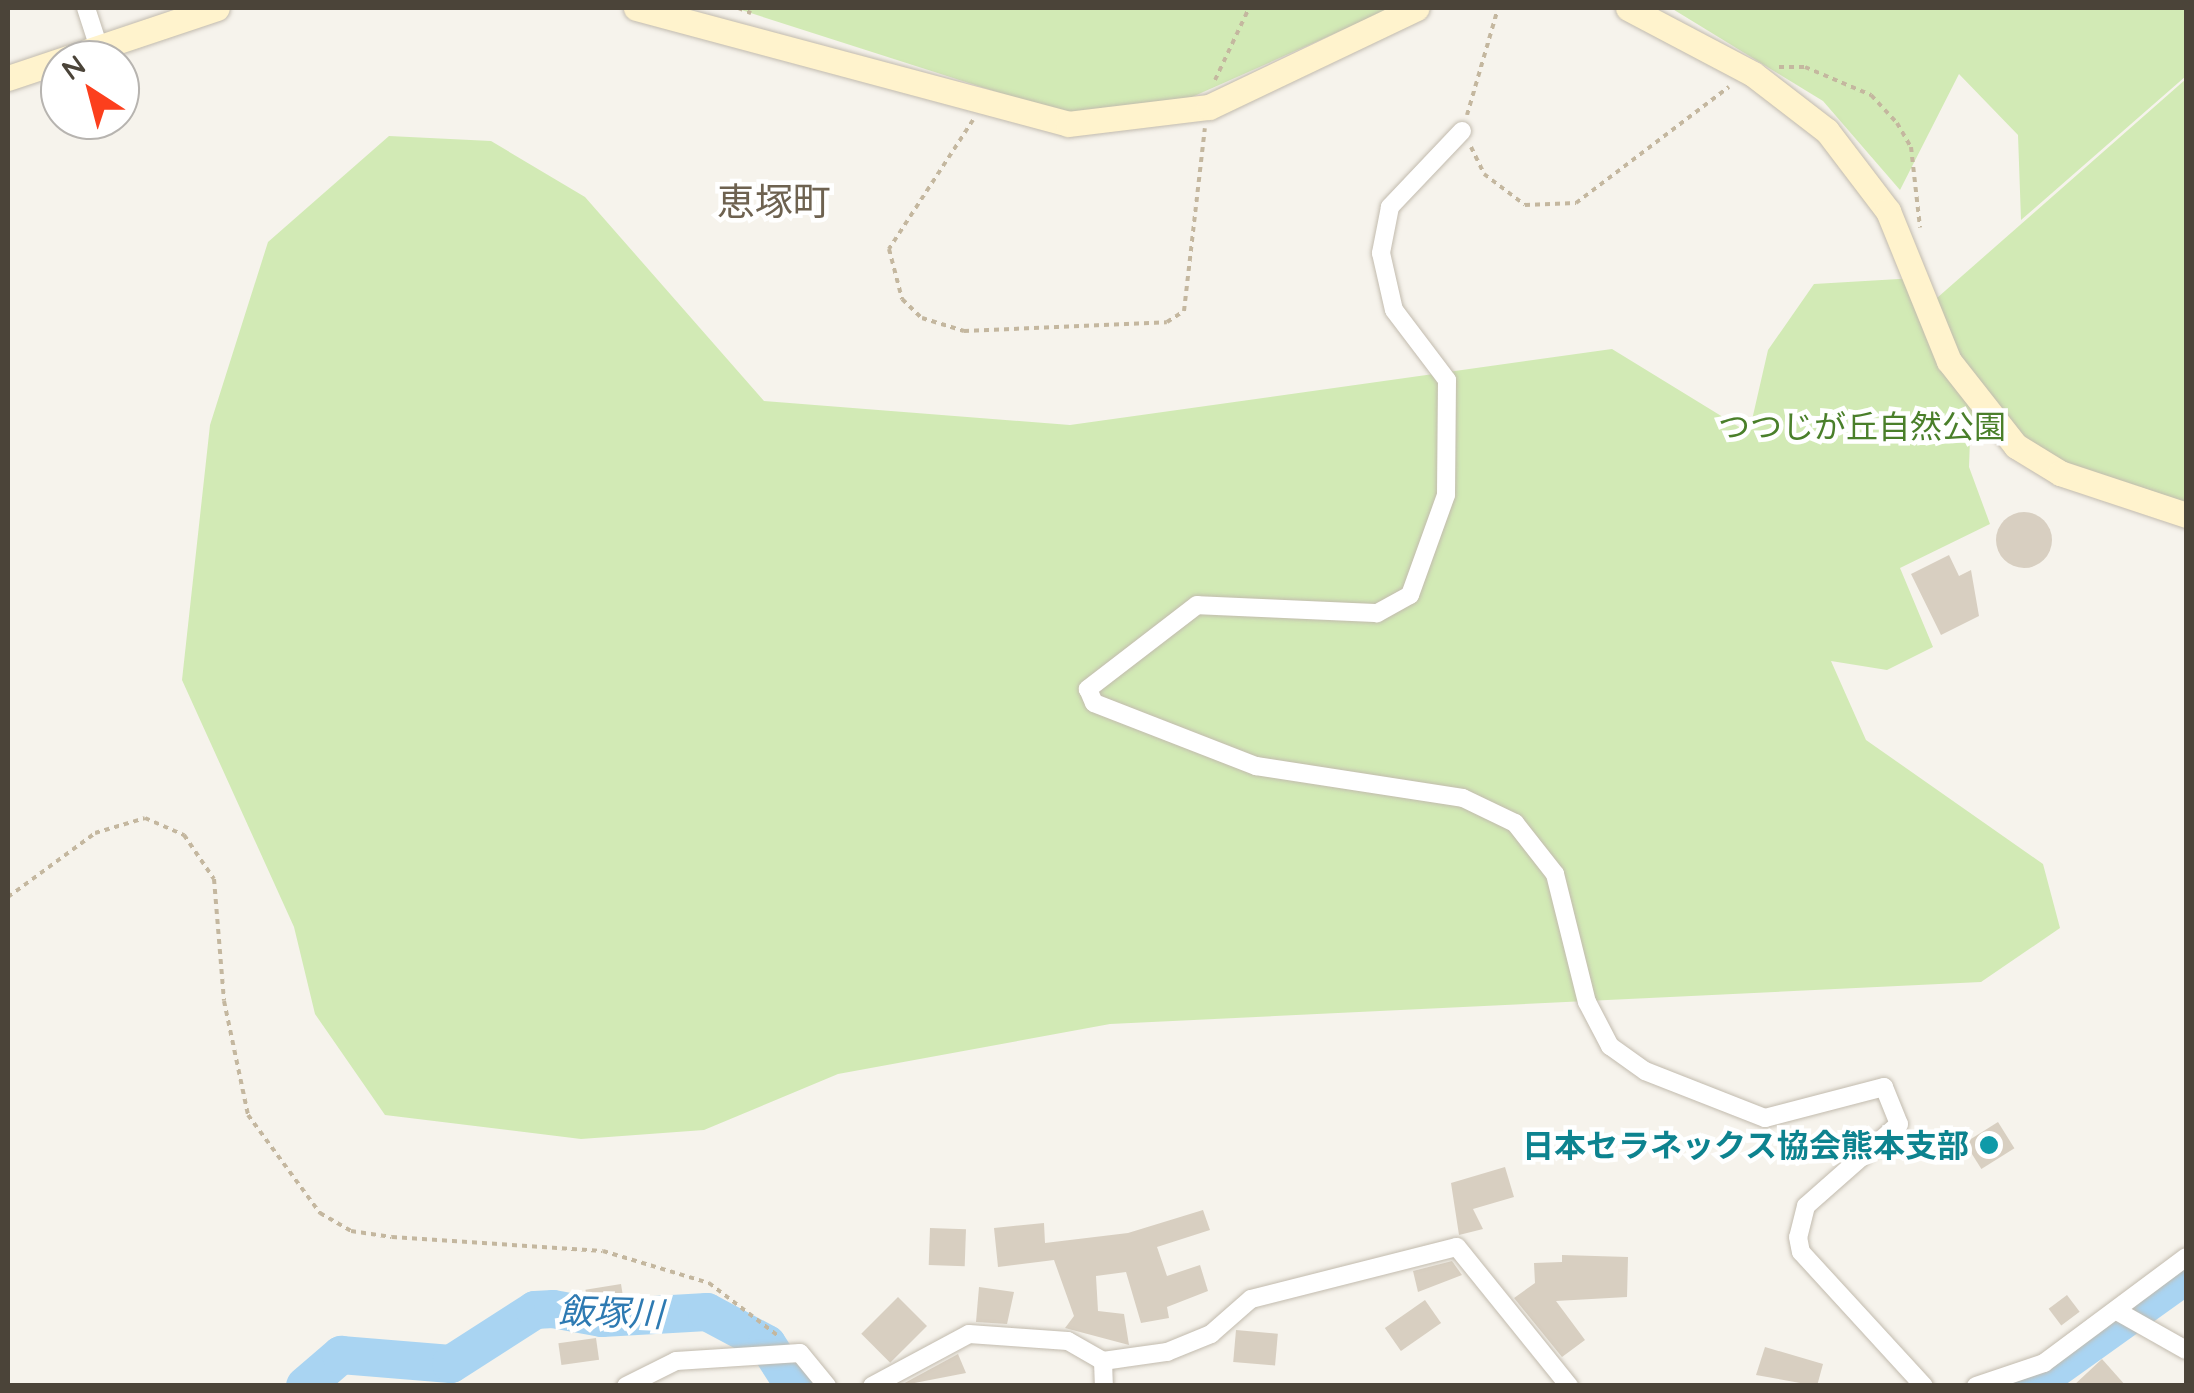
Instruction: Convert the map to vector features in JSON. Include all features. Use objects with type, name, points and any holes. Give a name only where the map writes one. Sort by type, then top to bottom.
[{"type":"street","points":[[86,8],[97,40]]},
{"type":"street","points":[[101,40],[217,8]]},
{"type":"street","points":[[636,8],[1068,124],[1209,108],[1417,8]]},
{"type":"street","points":[[1628,8],[1753,74],[1826,131],[1888,211],[1949,361],[1985,414],[2060,472],[2186,515]]},
{"type":"street","points":[[8,78],[40,65]]},
{"type":"street","points":[[1462,131],[1390,207],[1380,254],[1394,310],[1447,380],[1446,495],[1410,596],[1377,614],[1197,604],[1088,689],[1094,703],[1256,766],[1463,798],[1516,823],[1560,886],[1587,1002],[1610,1046],[1644,1071],[1765,1118],[1884,1087],[1902,1113],[1899,1124],[1806,1206],[1798,1237],[1801,1252],[1924,1386]]},
{"type":"street","points":[[872,1386],[969,1334],[1068,1341],[1103,1361],[1187,1346],[1251,1299],[1458,1247],[1569,1386]]},
{"type":"street","points":[[1976,1386],[2044,1363],[2186,1257]]},
{"type":"street","points":[[2117,1311],[2186,1350]]},
{"type":"street","points":[[626,1386],[676,1361],[800,1353],[827,1386]]},
{"type":"street","points":[[1103,1361],[1104,1386]]},
{"type":"path","points":[[738,8],[770,22]]},
{"type":"path","points":[[968,104],[967,135],[899,221],[888,249],[902,299],[922,318],[964,331],[1167,322],[1184,311],[1209,108],[1249,8]]},
{"type":"path","points":[[1498,8],[1462,131],[1504,193],[1525,205],[1576,203],[1753,74],[1806,67],[1871,95],[1911,148],[1920,232]]},
{"type":"path","points":[[8,897],[95,832],[145,818],[184,834],[214,879],[224,1001],[248,1115],[320,1213],[365,1233],[618,1256],[709,1283],[800,1353]]},
{"type":"green space","points":[[735,8],[1392,8],[1192,97],[1072,116]]},
{"type":"green space","points":[[1671,8],[2186,8],[2186,76],[2021,220],[2018,135],[1959,74],[1900,190],[1823,101]]},
{"type":"green space","name":"つつじが丘自然公園","points":[[2186,79],[2186,515],[2060,473],[1985,415],[1970,439],[1969,467],[1990,524],[1900,568],[1933,647],[1887,670],[1831,661],[1866,740],[2043,864],[2060,928],[1981,982],[1110,1024],[838,1074],[704,1130],[581,1139],[385,1115],[315,1014],[294,927],[182,680],[210,425],[268,242],[389,136],[491,141],[585,197],[764,401],[1070,425],[1612,349],[1749,433],[1768,350],[1814,284],[1916,278],[1929,305]]},
{"type":"building","points":[[2024,512],[2044,520],[2052,540],[2044,560],[2024,568],[2004,560],[1996,540],[2004,520]]},
{"type":"building","points":[[1949,555],[1959,576],[1971,570],[1979,616],[1941,635],[1911,574]]},
{"type":"building","name":"日本セラネックス協会熊本支部","points":[[1998,1122],[2014,1148],[1981,1169],[1965,1143]]},
{"type":"building","points":[[1505,1167],[1514,1197],[1473,1209],[1483,1229],[1459,1235],[1451,1183]]},
{"type":"building","points":[[1203,1210],[1210,1230],[1157,1247],[1167,1276],[1200,1265],[1208,1291],[1167,1307],[1169,1318],[1141,1323],[1126,1272],[1096,1276],[1098,1311],[1124,1314],[1129,1345],[1065,1328],[1074,1316],[1054,1260],[998,1267],[994,1228],[1044,1223],[1045,1243],[1128,1233]]},
{"type":"building","points":[[930,1228],[966,1229],[965,1266],[929,1265]]},
{"type":"building","points":[[1562,1255],[1628,1257],[1627,1297],[1556,1301],[1585,1340],[1562,1357],[1514,1298],[1535,1283],[1534,1263],[1562,1262]]},
{"type":"building","points":[[1452,1261],[1462,1275],[1418,1292],[1413,1271]]},
{"type":"building","points":[[621,1284],[624,1304],[589,1309],[585,1290]]},
{"type":"building","points":[[979,1287],[1014,1292],[1007,1324],[976,1322]]},
{"type":"building","points":[[2067,1295],[2080,1312],[2061,1326],[2049,1309]]},
{"type":"building","points":[[898,1297],[927,1326],[890,1363],[861,1334]]},
{"type":"building","points":[[1425,1300],[1441,1323],[1401,1351],[1385,1328]]},
{"type":"building","points":[[1236,1330],[1278,1334],[1275,1366],[1233,1362]]},
{"type":"building","points":[[596,1338],[599,1360],[561,1365],[558,1343]]},
{"type":"building","points":[[1765,1347],[1823,1364],[1817,1386],[1756,1375]]},
{"type":"building","points":[[958,1354],[966,1373],[899,1386]]},
{"type":"building","points":[[2102,1359],[2126,1386],[2073,1386]]},
{"type":"waterway","name":"飯塚川","points":[[2031,1386],[2186,1275]]},
{"type":"waterway","name":"飯塚川","points":[[305,1386],[341,1355],[451,1364],[535,1310],[553,1309],[602,1318],[707,1312],[767,1344],[794,1386]]},
{"type":"place","name":"日本セラネックス協会熊本支部","points":[[1989,1145]]},
{"type":"district","name":"恵塚町","points":[[774,202]]}]
